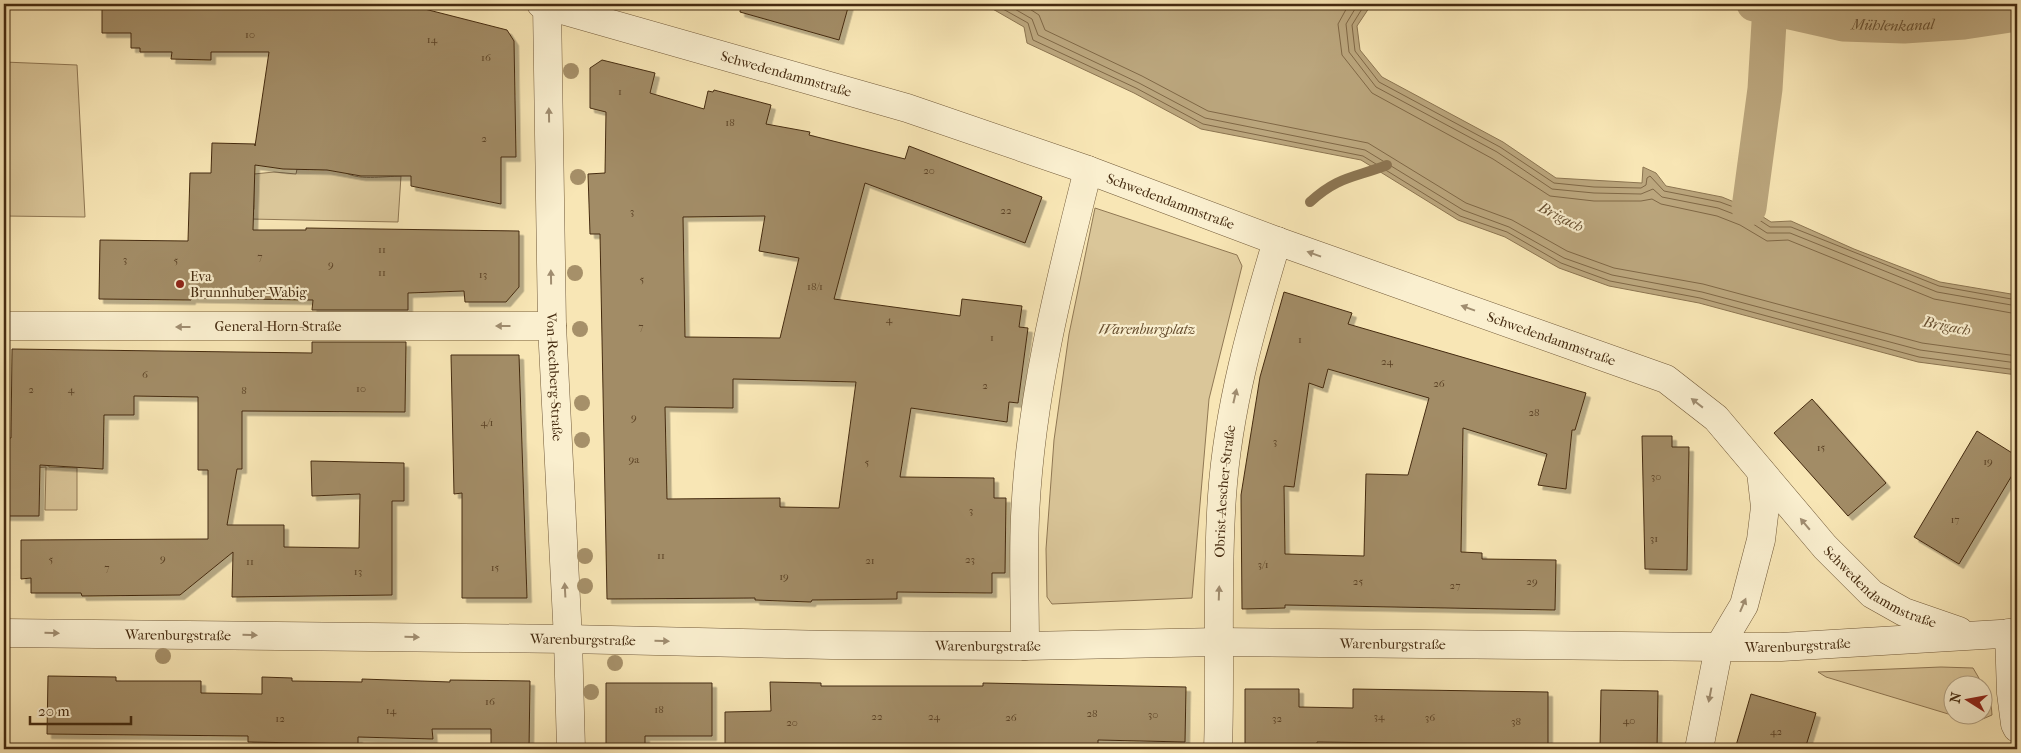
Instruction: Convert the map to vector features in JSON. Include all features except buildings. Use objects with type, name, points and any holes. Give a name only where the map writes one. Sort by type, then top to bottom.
[{"type":"street","name":"Schwedendammstraße","points":[[544,5],[907,108],[1088,170],[1278,241],[1666,379],[1716,418],[1825,547],[1872,594],[1904,612],[1972,636]]},
{"type":"street","name":"Von-Rechberg-Straße","points":[[544,5],[552,326],[568,639],[571,749]]},
{"type":"street","points":[[1025,646],[1025,516],[1037,404],[1057,290],[1088,170]]},
{"type":"street","name":"Obrist-Aescher-Straße","points":[[1218,749],[1220,680],[1218,642],[1222,495],[1233,407],[1251,328],[1278,241]]},
{"type":"street","name":"General-Horn-Straße","points":[[4,326],[552,326]]},
{"type":"street","points":[[1699,749],[1719,647],[1744,605],[1761,540],[1764,507],[1761,472]]},
{"type":"street","name":"Warenburgstraße","points":[[4,633],[568,639],[832,645],[1025,646],[1218,642],[1719,647],[1781,647],[2013,633]]},
{"type":"street","points":[[2013,633],[2011,693],[2017,728]]},
{"type":"green space","points":[[4,62],[77,65],[85,217],[4,216]]},
{"type":"green space","points":[[297,169],[342,170],[348,174],[362,177],[401,176],[398,222],[249,219],[254,209],[254,174],[274,172],[296,174]]},
{"type":"green space","name":"Warenburgplatz","points":[[1095,208],[1237,255],[1242,266],[1209,399],[1192,598],[1052,604],[1047,597],[1046,549],[1054,440],[1069,334]]},
{"type":"green space","points":[[50,434],[49,467],[77,468],[77,510],[45,510],[46,467],[17,469]]},
{"type":"green space","points":[[1941,667],[1973,668],[1978,676],[1944,676],[1944,713],[1826,677],[1818,672]]},
{"type":"water","name":"Brigach","points":[[984,4],[1371,5],[1357,26],[1360,50],[1382,77],[1503,142],[1556,178],[1642,183],[1643,167],[1656,173],[1666,186],[1722,197],[1749,208],[1771,222],[1791,221],[1854,249],[1940,282],[2017,295],[2017,375],[1918,362],[1699,303],[1609,286],[1559,268],[1505,237],[1458,220],[1361,160],[1201,129],[1134,93],[1027,43],[1024,27]]},
{"type":"waterway","name":"Mühlenkanal","points":[[1754,4],[1843,24],[1904,26],[1964,22],[2017,14]]},
{"type":"waterway","name":"Mühlenkanal","points":[[1749,208],[1765,89],[1770,6]]},
{"type":"waterway","points":[[1310,202],[1320,193],[1338,182],[1387,165]]},
{"type":"place","name":"Eva Brunnhuber-Wabig","points":[[180,284]]}]
